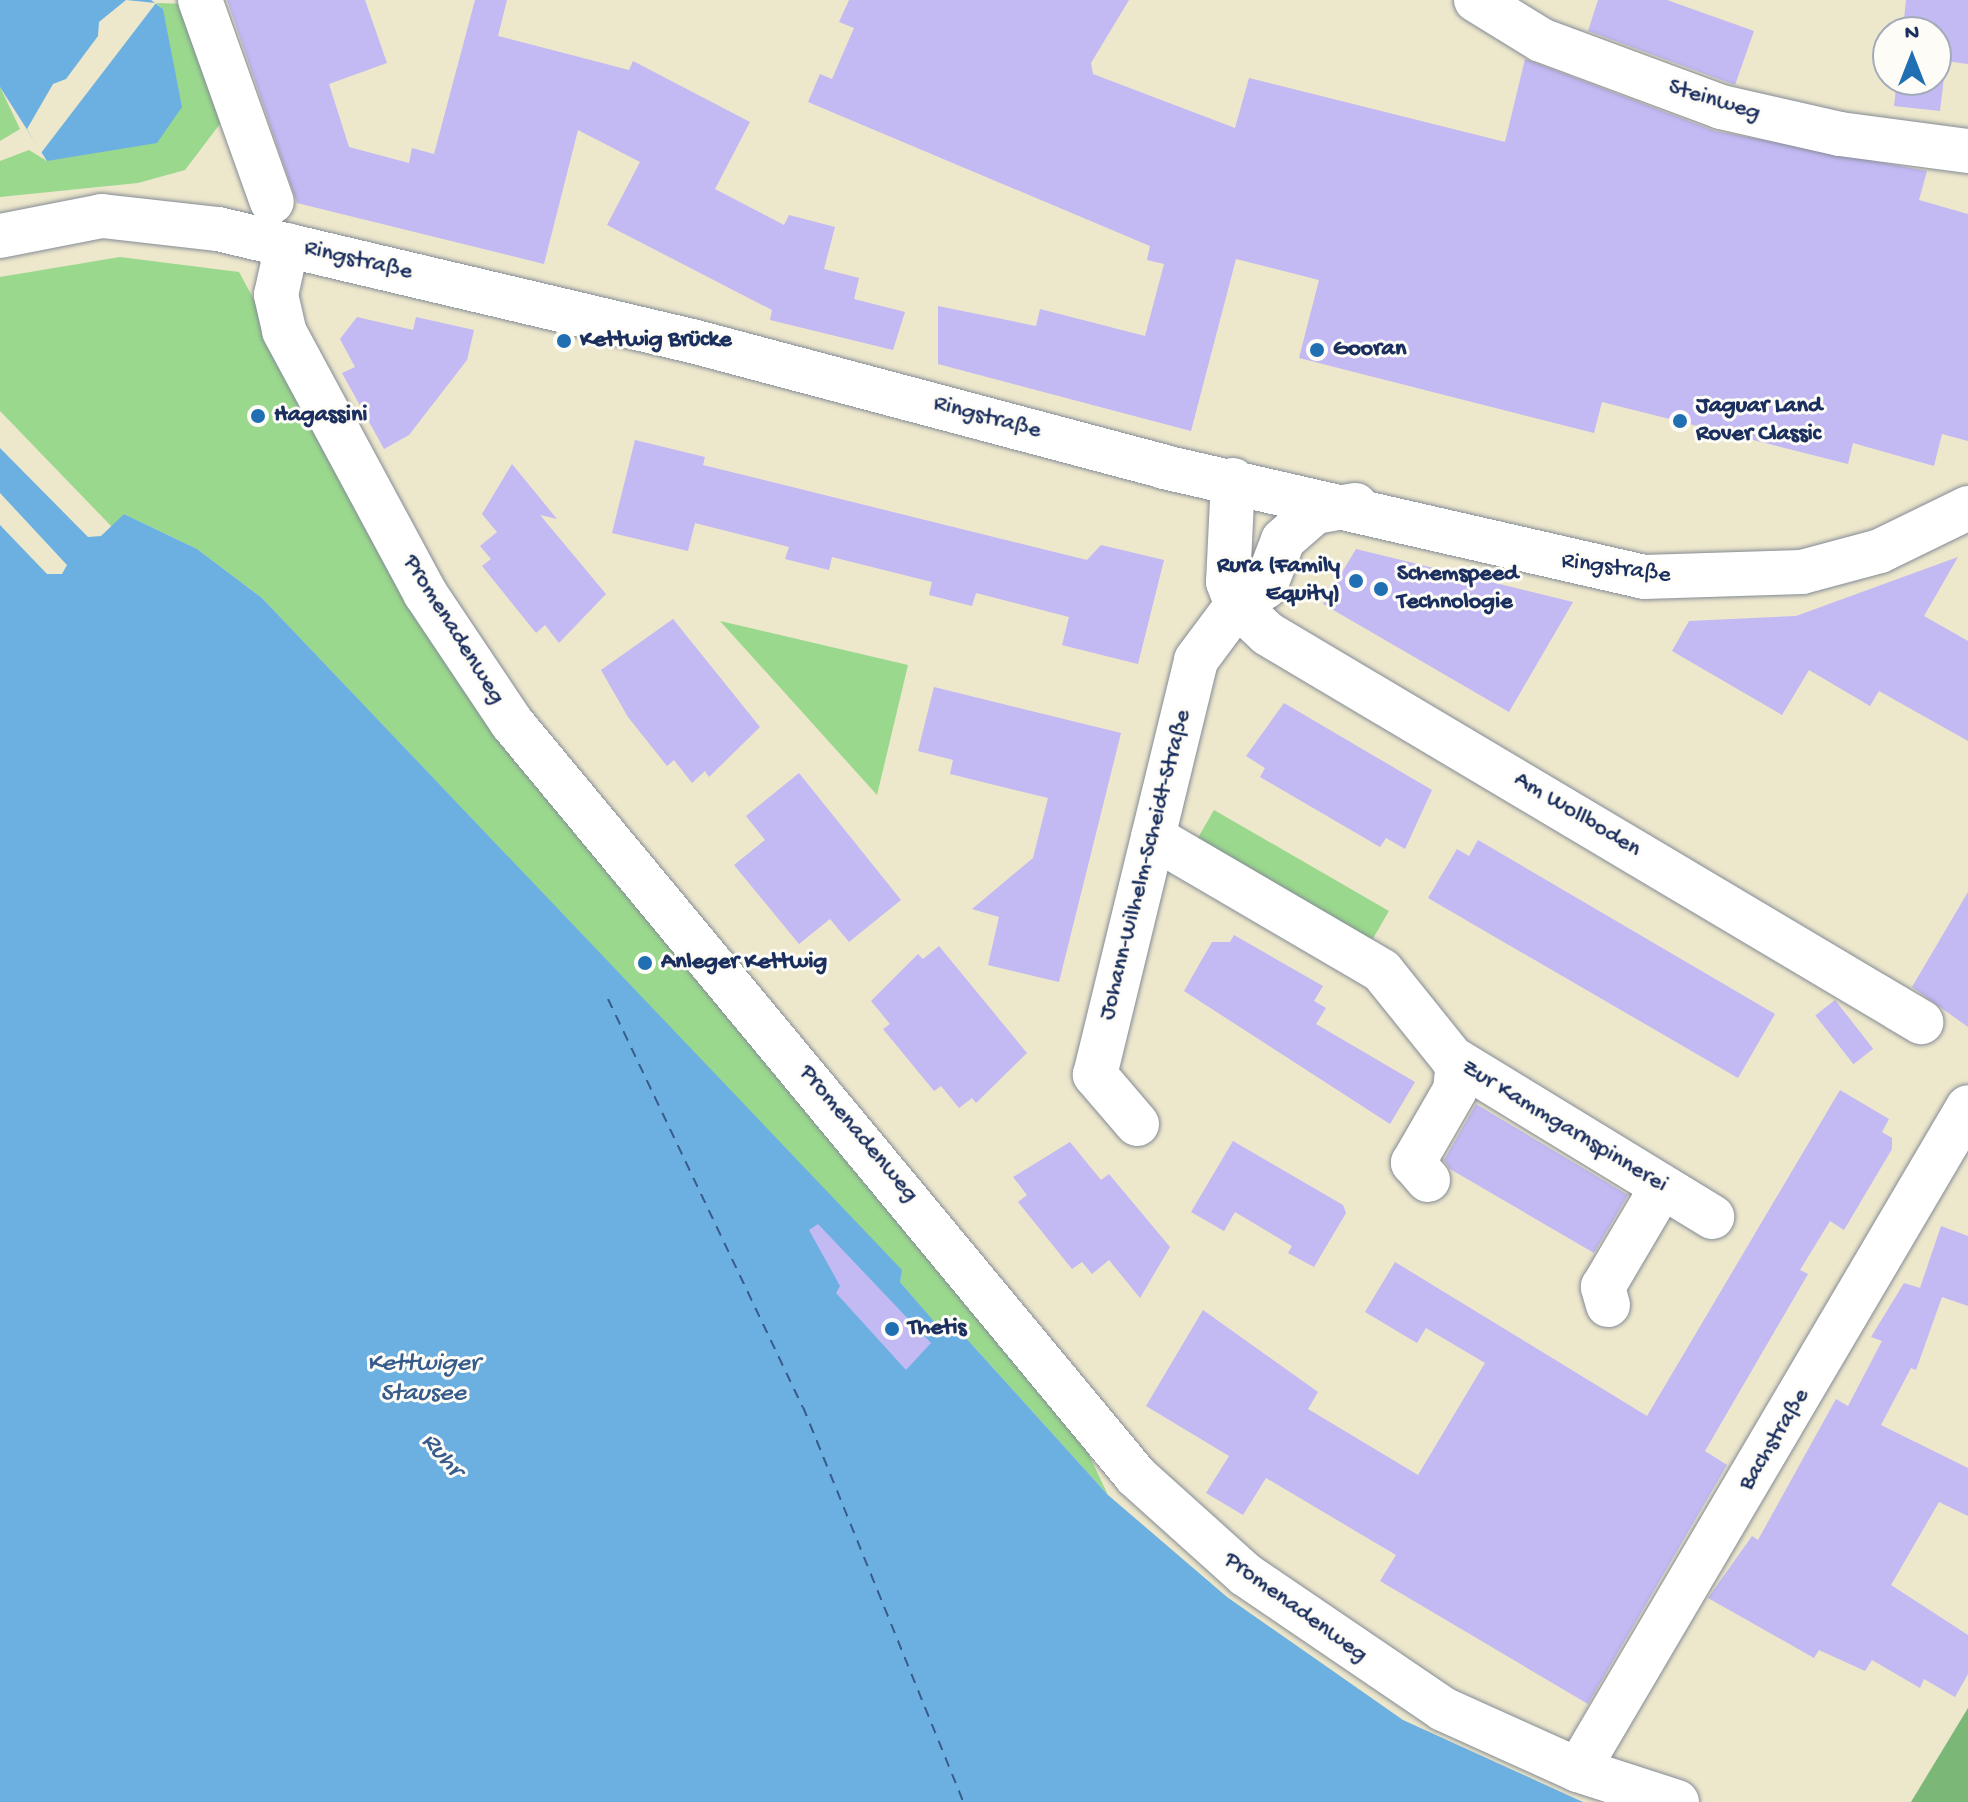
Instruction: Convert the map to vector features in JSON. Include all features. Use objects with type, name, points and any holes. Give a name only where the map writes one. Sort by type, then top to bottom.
[{"type":"street","points":[[200,0],[272,202]]},
{"type":"street","name":"Steinweg","points":[[1476,0],[1541,40],[1721,107],[1840,134],[1968,151]]},
{"type":"street","name":"Ringstraße","points":[[0,236],[56,221],[139,216],[287,245],[1233,480],[1355,505],[1586,568],[1736,578],[1802,572],[1880,551],[1968,508]]},
{"type":"street","name":"Promenadenweg","points":[[287,245],[276,295],[284,331],[425,593],[512,723],[1136,1476],[1246,1575],[1387,1674],[1443,1709],[1578,1770],[1677,1802]]},
{"type":"street","points":[[1233,480],[1224,563],[1237,605]]},
{"type":"street","name":"Johann-Wilhelm-Scheidt-Straße","points":[[1137,1124],[1095,1075],[1196,660],[1237,605],[1265,587],[1283,540],[1315,512],[1355,505]]},
{"type":"street","name":"Am Wollboden","points":[[1237,605],[1268,634],[1921,1022]]},
{"type":"street","name":"Zur Kammgarnspinnerei","points":[[1153,837],[1382,971],[1458,1062],[1712,1217]]},
{"type":"street","points":[[1428,1180],[1413,1163],[1455,1090],[1458,1062]]},
{"type":"street","name":"Bachstraße","points":[[1578,1770],[1968,1107]]},
{"type":"street","points":[[1608,1305],[1603,1287],[1662,1187]]},
{"type":"green space","points":[[156,3],[190,4],[229,112],[185,170],[138,183],[0,197],[0,161],[29,150],[47,161],[163,9]]},
{"type":"green space","points":[[0,87],[20,129],[0,141]]},
{"type":"green space","points":[[120,257],[239,272],[446,652],[1062,1398],[1108,1495],[947,1317],[938,1327],[900,1282],[901,1270],[262,598],[197,549],[124,514],[112,527],[0,411],[0,277]]},
{"type":"green space","points":[[720,621],[908,665],[877,795]]},
{"type":"green space","points":[[1214,810],[1389,911],[1369,945],[1194,844]]},
{"type":"green space","points":[[1968,1708],[1968,1802],[1911,1802]]},
{"type":"water","points":[[0,0],[151,0],[163,9],[182,107],[157,143],[47,161],[0,87]]},
{"type":"water","name":"Kettwiger Stausee","points":[[0,448],[88,537],[101,536],[124,514],[197,549],[262,598],[902,1270],[900,1282],[938,1326],[947,1317],[1108,1495],[1227,1597],[1403,1720],[1583,1802],[0,1802],[0,525],[47,574],[62,574],[67,565],[0,493]]},
{"type":"pier","points":[[126,0],[156,3],[41,153],[27,129],[53,84],[66,79],[98,36],[99,22]]},
{"type":"building","points":[[227,0],[365,0],[387,63],[329,84],[349,147],[409,163],[412,148],[434,154],[475,0],[507,0],[498,36],[629,70],[633,61],[750,122],[715,189],[784,225],[789,215],[835,227],[824,269],[859,278],[854,299],[905,312],[893,350],[770,320],[772,310],[607,225],[640,162],[578,130],[544,264],[297,203]]},
{"type":"building","points":[[849,0],[1129,0],[1091,63],[1093,74],[1235,128],[1249,78],[1505,142],[1525,59],[1715,131],[1927,171],[1919,200],[1968,214],[1968,441],[1942,434],[1934,466],[1853,443],[1848,464],[1602,402],[1594,433],[1299,358],[1319,280],[1236,259],[1191,431],[938,364],[938,306],[1036,326],[1040,309],[1145,336],[1164,264],[1147,260],[1150,246],[808,102],[820,74],[832,79],[854,28],[839,22]]},
{"type":"building","points":[[1598,0],[1667,0],[1754,31],[1735,85],[1588,31]]},
{"type":"building","points":[[1906,0],[1968,0],[1968,64],[1952,62],[1952,16],[1904,16]]},
{"type":"building","points":[[1895,96],[1942,96],[1940,111],[1894,106]]},
{"type":"building","points":[[357,317],[413,330],[416,317],[474,330],[467,360],[409,435],[384,449],[342,373],[355,367],[340,339]]},
{"type":"building","points":[[635,440],[705,457],[703,465],[1087,560],[1101,545],[1164,560],[1138,664],[1062,645],[1069,617],[976,593],[972,606],[929,595],[932,582],[832,557],[829,570],[785,559],[789,547],[695,523],[688,551],[612,533]]},
{"type":"building","points":[[512,464],[557,519],[540,515],[606,594],[559,643],[545,625],[536,633],[482,566],[491,559],[480,546],[497,532],[482,514]]},
{"type":"building","points":[[1356,549],[1573,602],[1509,712],[1323,604]]},
{"type":"building","points":[[1958,557],[1924,616],[1968,641],[1968,741],[1879,691],[1870,706],[1809,670],[1782,715],[1672,651],[1689,621],[1796,616]]},
{"type":"building","points":[[673,619],[760,727],[709,777],[705,771],[692,783],[674,760],[667,766],[628,717],[601,670]]},
{"type":"building","points":[[934,687],[1121,733],[1059,982],[988,965],[999,917],[972,909],[1033,858],[1048,798],[950,774],[953,760],[918,751]]},
{"type":"building","points":[[1284,703],[1432,790],[1405,849],[1386,838],[1380,847],[1260,777],[1265,768],[1246,756]]},
{"type":"building","points":[[799,773],[901,900],[849,942],[830,919],[799,944],[734,865],[765,840],[746,816]]},
{"type":"building","points":[[1478,840],[1775,1014],[1738,1078],[1428,898],[1457,849],[1469,856]]},
{"type":"building","points":[[1968,892],[1968,1027],[1912,987]]},
{"type":"building","points":[[1234,935],[1323,986],[1314,1001],[1326,1008],[1316,1024],[1415,1082],[1390,1124],[1184,991],[1212,942],[1230,942]]},
{"type":"building","points":[[939,946],[1027,1053],[976,1103],[972,1098],[959,1108],[941,1086],[934,1091],[883,1029],[890,1024],[871,1001],[918,954],[923,959]]},
{"type":"building","points":[[1835,1000],[1873,1049],[1853,1064],[1815,1015]]},
{"type":"building","points":[[1840,1090],[1889,1119],[1882,1132],[1892,1138],[1892,1149],[1844,1230],[1830,1221],[1800,1270],[1808,1274],[1705,1451],[1727,1465],[1588,1704],[1380,1581],[1396,1555],[1266,1478],[1243,1515],[1206,1493],[1229,1456],[1146,1406],[1203,1310],[1318,1392],[1308,1409],[1418,1475],[1485,1363],[1426,1328],[1417,1343],[1365,1312],[1395,1262],[1647,1416]]},
{"type":"building","points":[[1476,1104],[1628,1195],[1594,1253],[1450,1169],[1444,1160]]},
{"type":"building","points":[[1233,1141],[1343,1205],[1346,1213],[1314,1267],[1288,1253],[1292,1246],[1235,1212],[1224,1231],[1191,1212]]},
{"type":"building","points":[[1070,1142],[1101,1180],[1109,1174],[1170,1247],[1140,1298],[1109,1260],[1092,1274],[1082,1262],[1072,1269],[1018,1202],[1027,1195],[1013,1177]]},
{"type":"building","name":"Thetis","points":[[818,1224],[931,1343],[906,1370],[836,1293],[840,1286],[809,1230]]},
{"type":"building","points":[[1941,1226],[1968,1236],[1968,1306],[1942,1297],[1916,1370],[1911,1368],[1881,1425],[1968,1468],[1968,1516],[1939,1502],[1891,1585],[1968,1635],[1968,1674],[1955,1697],[1924,1679],[1920,1688],[1872,1660],[1865,1671],[1819,1650],[1814,1658],[1708,1598],[1752,1536],[1758,1540],[1836,1399],[1848,1406],[1882,1341],[1871,1337],[1904,1283],[1920,1288]]},
{"type":"ferry route","points":[[608,999],[803,1407],[963,1802]]},
{"type":"place","name":"Kettwig Brücke","points":[[564,341]]},
{"type":"place","name":"Gooran","points":[[1317,350]]},
{"type":"place","name":"Hagassini","points":[[258,416]]},
{"type":"place","name":"Jaguar Land Rover Classic","points":[[1680,421]]},
{"type":"place","name":"Rura (Family Equity)","points":[[1356,581]]},
{"type":"place","name":"Schemspeed Technologie","points":[[1381,589]]},
{"type":"place","name":"Anleger Kettwig","points":[[645,963]]},
{"type":"place","name":"Thetis","points":[[892,1329]]},
{"type":"water label","name":"Ruhr","points":[[441,1456]]}]
